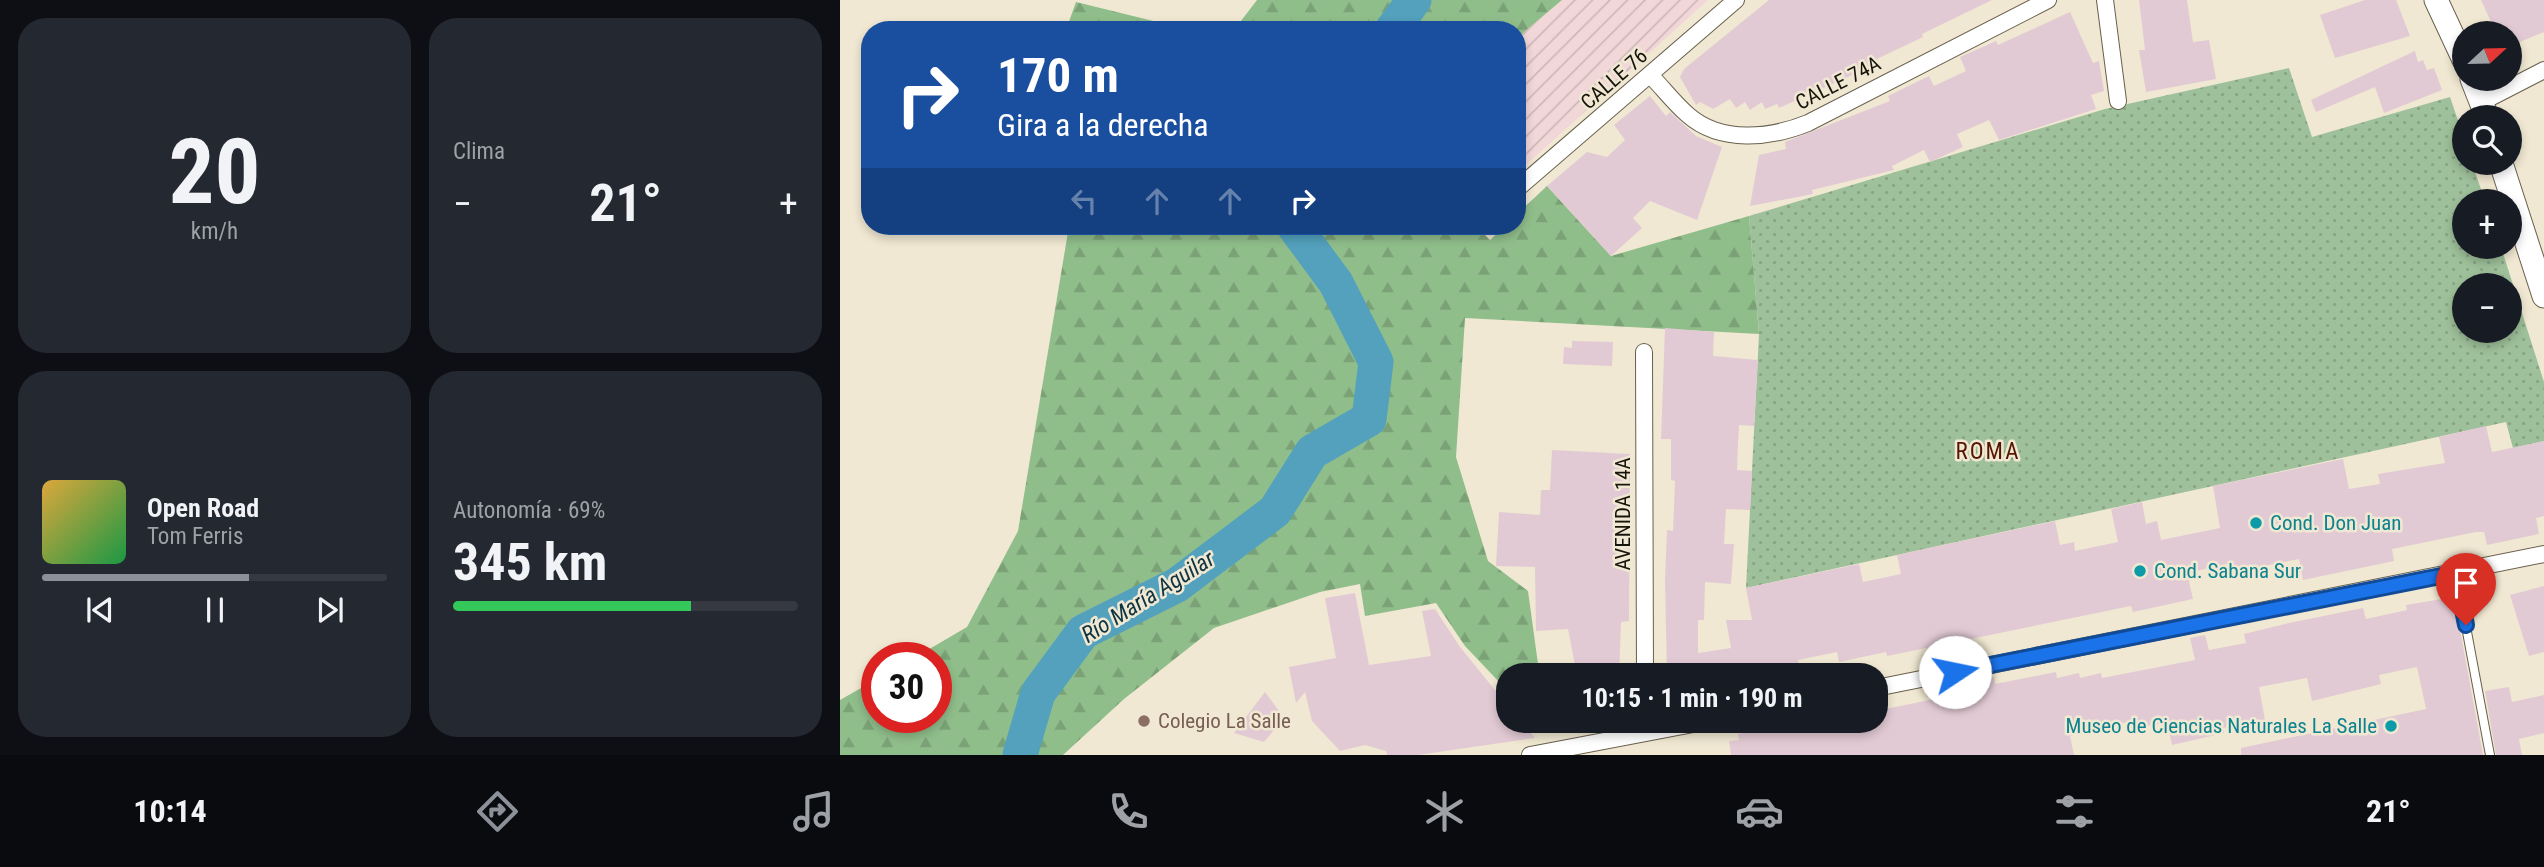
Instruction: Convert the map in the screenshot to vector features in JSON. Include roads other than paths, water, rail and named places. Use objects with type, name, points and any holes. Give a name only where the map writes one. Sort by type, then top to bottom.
[{"type":"main road","points":[[2436,0],[2452,34]]},
{"type":"main road","points":[[2505,175],[2544,296]]},
{"type":"street","name":"CALLE 76","points":[[1526,181],[1737,0]]},
{"type":"street","name":"CALLE 74A","points":[[1650,75],[1689,116],[1702,124],[1738,135],[1771,135],[1808,123],[2048,0]]},
{"type":"street","points":[[2105,0],[2118,102]]},
{"type":"street","points":[[2492,105],[2544,70]]},
{"type":"street","name":"AVENIDA 14A","points":[[1644,352],[1645,663]]},
{"type":"street","points":[[1888,686],[2544,554]]},
{"type":"street","points":[[1530,755],[1620,733]]},
{"type":"lane","points":[[2456,573],[2490,755]]},
{"type":"waterway","name":"Río María Aguilar","points":[[1399,21],[1414,0]]},
{"type":"waterway","name":"Río María Aguilar","points":[[1020,755],[1038,693],[1083,632],[1177,585],[1275,511],[1312,452],[1369,419],[1376,362],[1336,283],[1301,235]]},
{"type":"place","name":"Cond. Don Juan","points":[[2256,523]]},
{"type":"place","name":"Cond. Sabana Sur","points":[[2140,571]]},
{"type":"place","name":"Colegio La Salle","points":[[1144,721]]},
{"type":"place","name":"Museo de Ciencias Naturales La Salle","points":[[2391,726]]},
{"type":"district","name":"ROMA","points":[[1988,451]]}]
